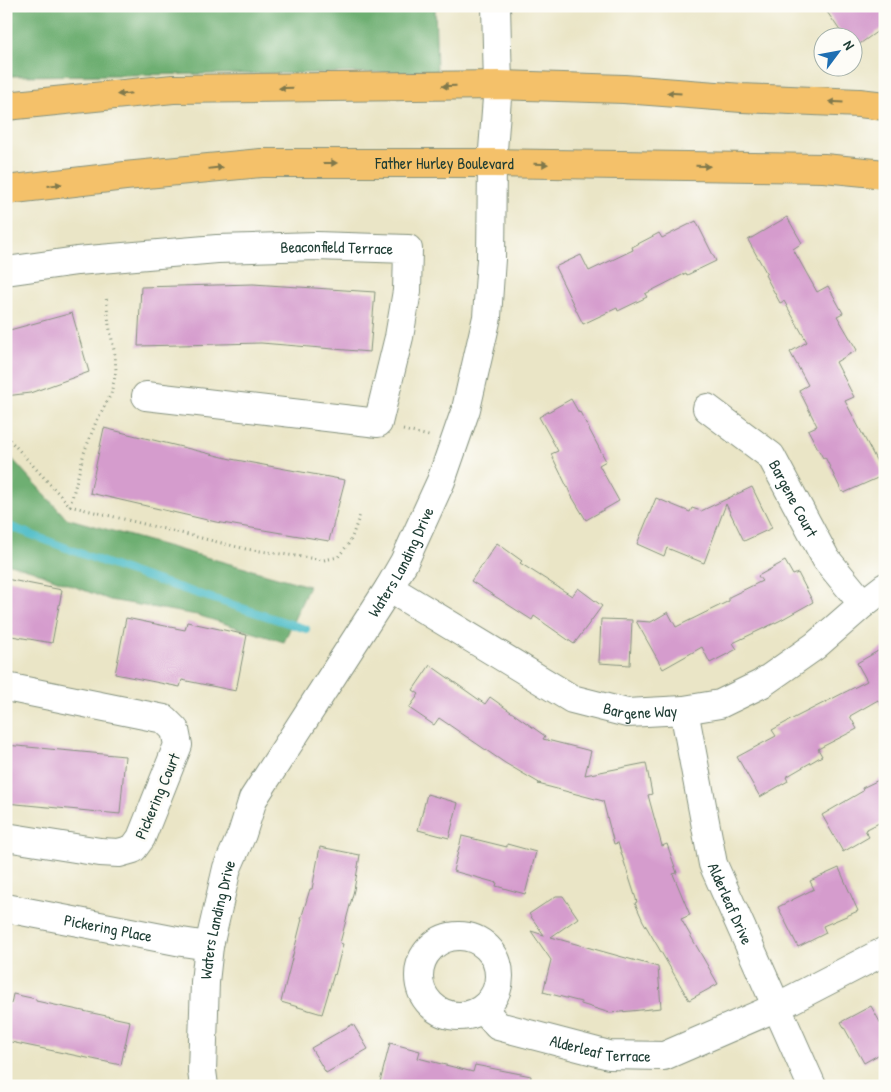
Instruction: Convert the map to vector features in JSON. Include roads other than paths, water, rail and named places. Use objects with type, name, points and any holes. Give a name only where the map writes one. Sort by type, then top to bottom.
[{"type":"main road","points":[[6,106],[173,89],[498,85],[624,89],[885,106]]},
{"type":"main road","name":"Father Hurley Boulevard","points":[[6,190],[261,163],[492,163],[824,168],[885,174]]},
{"type":"street","name":"Waters Landing Drive","points":[[204,1086],[202,1071],[205,982],[209,946],[227,868],[242,834],[253,799],[404,562],[441,481],[466,409],[487,317],[492,259],[492,163],[498,85],[496,6]]},
{"type":"street","name":"Beaconfield Terrace","points":[[6,270],[77,261],[217,249],[316,246],[408,249],[407,291],[399,337],[378,424],[146,396]]},
{"type":"street","name":"Bargene Court","points":[[706,408],[771,456],[826,559],[863,604]]},
{"type":"street","name":"Bargene Way","points":[[389,588],[572,699],[627,712],[684,710],[720,704],[761,684],[815,646],[885,587]]},
{"type":"street","name":"Pickering Court","points":[[6,687],[164,719],[174,730],[178,745],[141,838],[133,849],[120,853],[100,852],[6,837]]},
{"type":"street","name":"Alderleaf Drive","points":[[684,710],[713,864],[812,1086]]},
{"type":"street","name":"Pickering Place","points":[[6,908],[209,946]]},
{"type":"street","name":"Alderleaf Terrace","points":[[483,1009],[498,1026],[600,1053],[609,1055],[664,1056],[777,1007],[885,951]]},
{"type":"waterway","points":[[6,525],[119,568],[306,629]]}]
